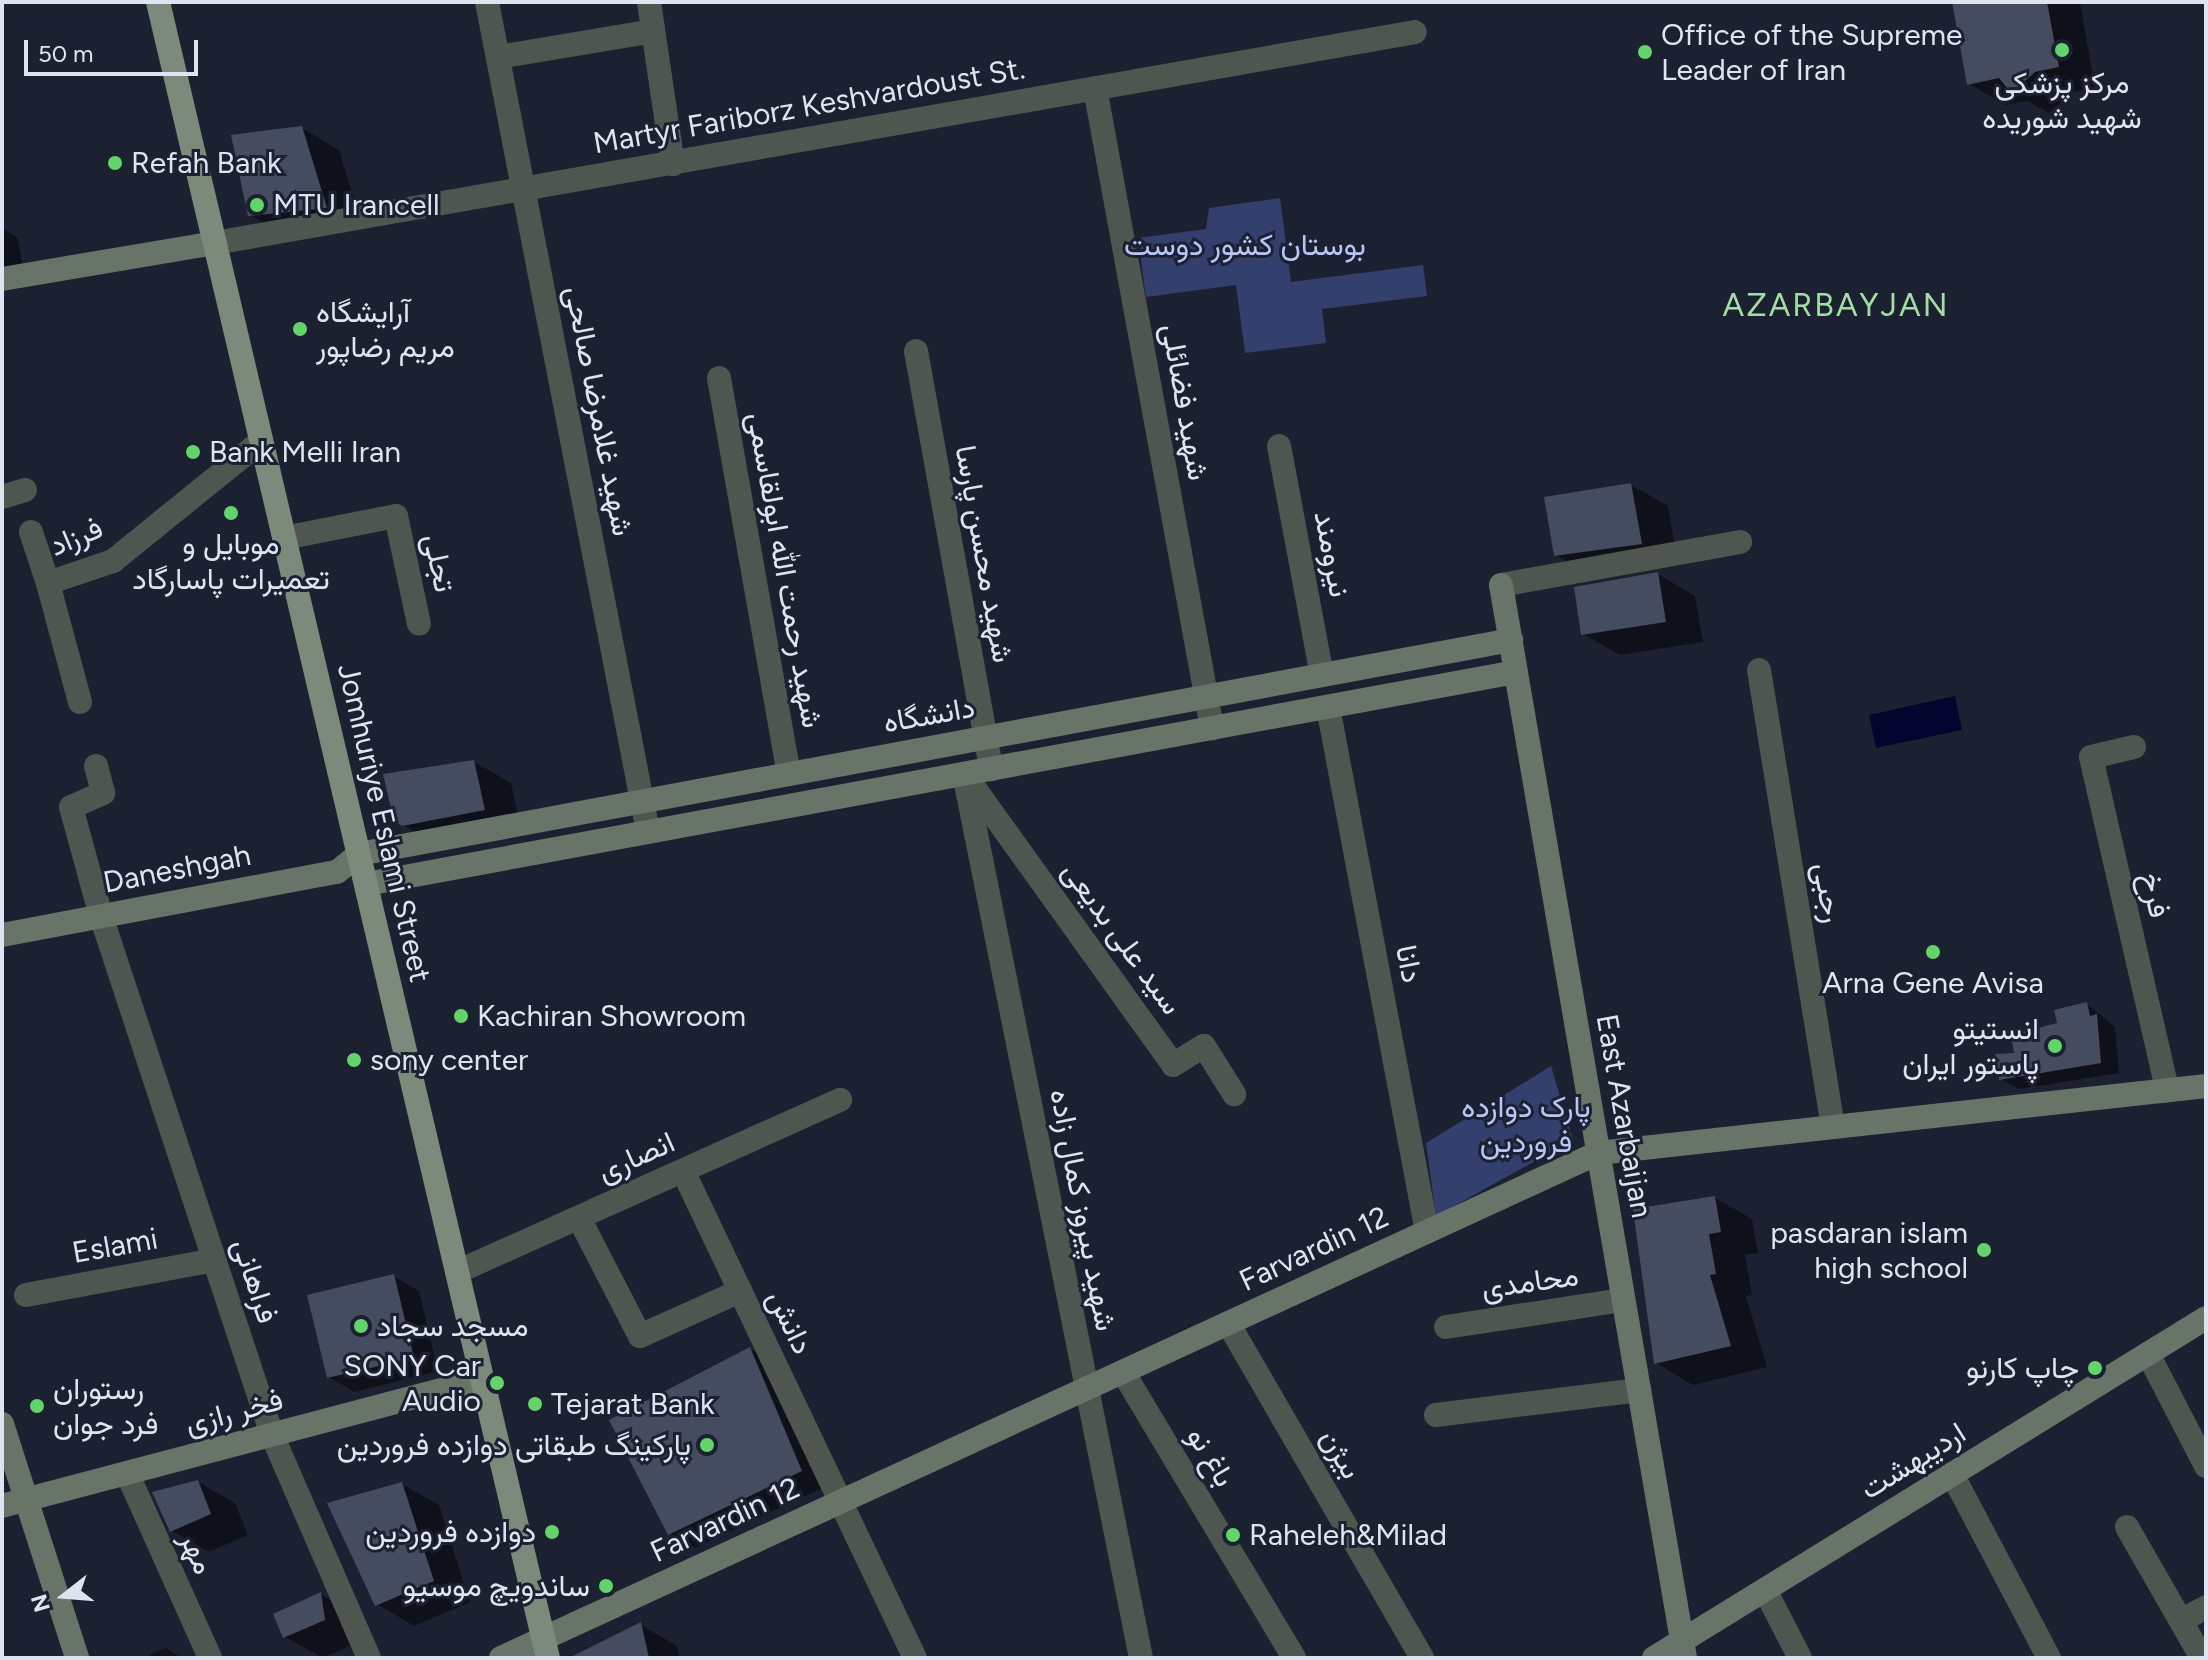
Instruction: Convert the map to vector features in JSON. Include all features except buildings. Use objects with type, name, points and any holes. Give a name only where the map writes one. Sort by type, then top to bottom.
[{"type":"main road","name":"Jomhuriye Eslami Street","points":[[158,2],[546,1647]]},
{"type":"main road","points":[[2,279],[215,243]]},
{"type":"main road","name":"East Azarbaijan","points":[[1501,585],[1683,1649]]},
{"type":"main road","name":"دانشگاه","points":[[359,854],[1511,640]]},
{"type":"main road","points":[[366,884],[1516,672]]},
{"type":"main road","points":[[1322,675],[1328,707]]},
{"type":"main road","points":[[958,742],[964,774]]},
{"type":"main road","points":[[789,774],[801,804]]},
{"type":"main road","name":"Daneshgah","points":[[2,935],[337,872],[359,854]]},
{"type":"main road","name":"Farvardin 12","points":[[501,1658],[546,1647],[840,1501],[1598,1153],[2206,1086]]},
{"type":"main road","name":"اردیبهشت","points":[[1654,1658],[1683,1649],[1765,1590],[2206,1318]]},
{"type":"main road","name":"فخر رازی","points":[[2,1506],[482,1379]]},
{"type":"main road","points":[[2,1424],[77,1658]]},
{"type":"street","name":"شهید غلامرضا صالحی","points":[[487,2],[648,832]]},
{"type":"street","points":[[649,2],[673,164]]},
{"type":"street","points":[[498,57],[653,31]]},
{"type":"street","name":"Martyr Fariborz Keshvardoust St.","points":[[215,243],[1415,32]]},
{"type":"street","name":"شهید فضائلی","points":[[1095,88],[1212,728]]},
{"type":"street","name":"شهید محسن پارسا","points":[[916,351],[991,769]]},
{"type":"street","name":"شهید رحمت الله ابولقاسمی","points":[[719,378],[789,774]]},
{"type":"street","name":"فرزاد","points":[[80,702],[48,583],[113,561],[261,441]]},
{"type":"street","name":"نیرومند","points":[[1279,446],[1322,675]]},
{"type":"street","points":[[284,538],[396,516],[419,624]]},
{"type":"street","points":[[31,532],[48,583]]},
{"type":"street","points":[[1501,585],[1740,542]]},
{"type":"street","name":"رجبی","points":[[1759,670],[1833,1127]]},
{"type":"street","name":"دانا","points":[[1328,707],[1427,1232]]},
{"type":"street","name":"فرخ","points":[[2134,747],[2091,757],[2167,1090]]},
{"type":"street","name":"فراهانی","points":[[96,766],[103,793],[71,807],[101,916],[272,1435],[369,1658]]},
{"type":"street","name":"سید علی بدیعی","points":[[964,774],[1173,1065],[1204,1046],[1234,1094]]},
{"type":"street","name":"شهید پیروز کمال زاده","points":[[964,774],[1141,1658]]},
{"type":"street","name":"انصاری","points":[[457,1272],[840,1100]]},
{"type":"street","name":"دانش","points":[[683,1171],[915,1658]]},
{"type":"street","points":[[579,1218],[640,1336],[740,1291]]},
{"type":"street","name":"Eslami","points":[[26,1295],[215,1260]]},
{"type":"street","name":"محامدی","points":[[1446,1327],[1623,1300]]},
{"type":"street","name":"بیژن","points":[[1228,1323],[1422,1658]]},
{"type":"street","points":[[2148,1354],[2206,1466]]},
{"type":"street","name":"باغ نو","points":[[1123,1372],[1294,1658]]},
{"type":"street","points":[[1436,1415],[1639,1390]]},
{"type":"street","name":"مهر","points":[[127,1473],[210,1658]]},
{"type":"street","points":[[1952,1474],[2049,1658]]},
{"type":"street","points":[[2127,1527],[2202,1658]]},
{"type":"street","points":[[1765,1590],[1800,1658]]},
{"type":"street","points":[[2181,1621],[2206,1607]]},
{"type":"green space","name":"بوستان کشور دوست","points":[[1280,198],[1291,282],[1423,265],[1427,296],[1322,309],[1326,343],[1245,353],[1236,285],[1146,297],[1138,238],[1206,229],[1209,208]]},
{"type":"green space","name":"پارک دوازده فروردین","points":[[1551,1066],[1573,1140],[1436,1216],[1426,1143]]},
{"type":"shaded area","points":[[1955,696],[1962,730],[1876,748],[1869,715]]},
{"type":"place","name":"مرکز پزشکی شهید شوریده","points":[[2062,50]]},
{"type":"place","name":"Office of the Supreme Leader of Iran","points":[[1645,52]]},
{"type":"place","name":"Refah Bank","points":[[115,163]]},
{"type":"place","name":"MTU Irancell","points":[[257,205]]},
{"type":"place","name":"آرایشگاه مریم رضاپور","points":[[300,329]]},
{"type":"place","name":"Bank Melli Iran","points":[[193,452]]},
{"type":"place","name":"موبایل و تعمیرات پاسارگاد","points":[[231,513]]},
{"type":"place","name":"Arna Gene Avisa","points":[[1933,952]]},
{"type":"place","name":"Kachiran Showroom","points":[[461,1016]]},
{"type":"place","name":"انستیتو پاستور ایران","points":[[2055,1046]]},
{"type":"place","name":"sony center","points":[[354,1060]]},
{"type":"place","name":"pasdaran islam high school","points":[[1984,1250]]},
{"type":"place","name":"مسجد سجاد","points":[[361,1326]]},
{"type":"place","name":"چاپ کارنو","points":[[2095,1368]]},
{"type":"place","name":"SONY Car Audio","points":[[497,1383]]},
{"type":"place","name":"Tejarat Bank","points":[[535,1404]]},
{"type":"place","name":"رستوران فرد جوان","points":[[37,1406]]},
{"type":"place","name":"پارکینگ طبقاتی دوازده فروردین","points":[[707,1445]]},
{"type":"place","name":"دوازده فروردین","points":[[552,1532]]},
{"type":"place","name":"Raheleh&Milad","points":[[1233,1535]]},
{"type":"place","name":"ساندویچ موسیو","points":[[606,1586]]},
{"type":"district","name":"AZARBAYJAN","points":[[1836,305]]}]
